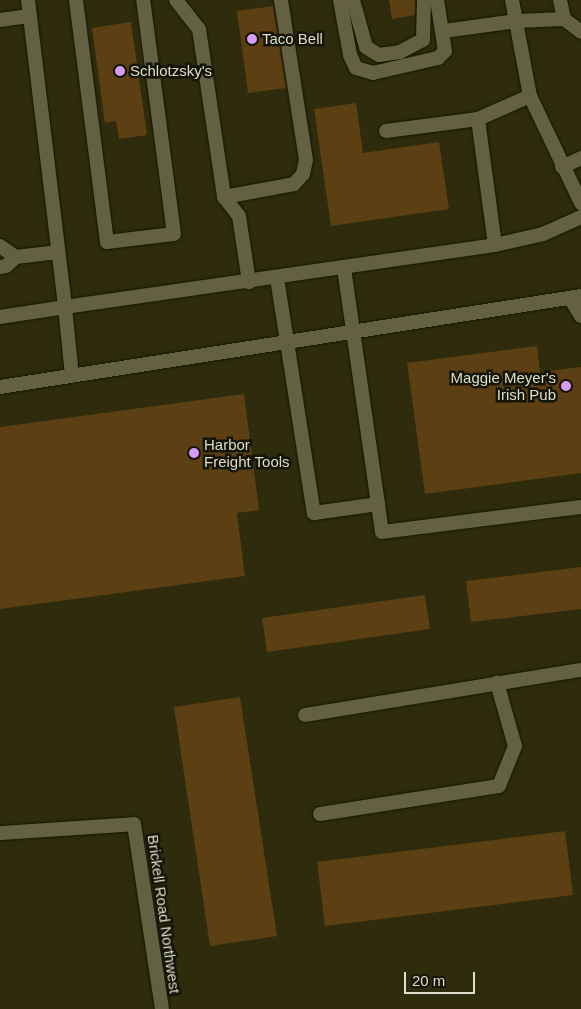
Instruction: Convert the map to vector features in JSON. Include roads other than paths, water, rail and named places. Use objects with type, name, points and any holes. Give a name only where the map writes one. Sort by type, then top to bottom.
[{"type":"street","points":[[28,0],[72,376]]},
{"type":"street","points":[[78,0],[107,242],[174,234],[143,0]]},
{"type":"street","points":[[176,0],[199,30],[224,197],[239,216],[249,282]]},
{"type":"street","points":[[224,197],[294,184],[303,174],[306,160],[281,0]]},
{"type":"street","points":[[340,0],[350,55],[356,68],[372,73],[438,58],[445,51],[444,31],[438,0]]},
{"type":"street","points":[[353,0],[366,47],[379,54],[400,52],[423,40],[426,8],[424,0]]},
{"type":"street","points":[[512,0],[530,96],[562,167],[581,202]]},
{"type":"street","points":[[444,31],[516,21],[563,6],[581,32]]},
{"type":"street","points":[[0,20],[30,16]]},
{"type":"street","points":[[386,131],[478,119],[530,96]]},
{"type":"street","points":[[478,119],[495,245]]},
{"type":"street","points":[[562,167],[581,158]]},
{"type":"street","points":[[0,317],[495,245],[543,234],[581,216]]},
{"type":"street","points":[[0,246],[16,257]]},
{"type":"street","points":[[0,267],[6,266],[16,257],[58,252]]},
{"type":"street","points":[[344,268],[355,333],[382,532],[581,507]]},
{"type":"street","points":[[277,278],[290,343],[314,513],[378,504]]},
{"type":"street","points":[[0,387],[355,333],[575,297],[581,316]]},
{"type":"street","points":[[305,715],[581,670]]},
{"type":"street","points":[[320,814],[499,786],[514,746],[497,683]]},
{"type":"street","name":"Brickell Road Northwest","points":[[0,833],[134,824],[162,1009]]},
{"type":"place","name":"Taco Bell","points":[[252,39]]},
{"type":"place","name":"Schlotzsky's","points":[[120,71]]},
{"type":"place","name":"Maggie Meyer's Irish Pub","points":[[566,386]]},
{"type":"place","name":"Harbor Freight Tools","points":[[194,453]]}]
